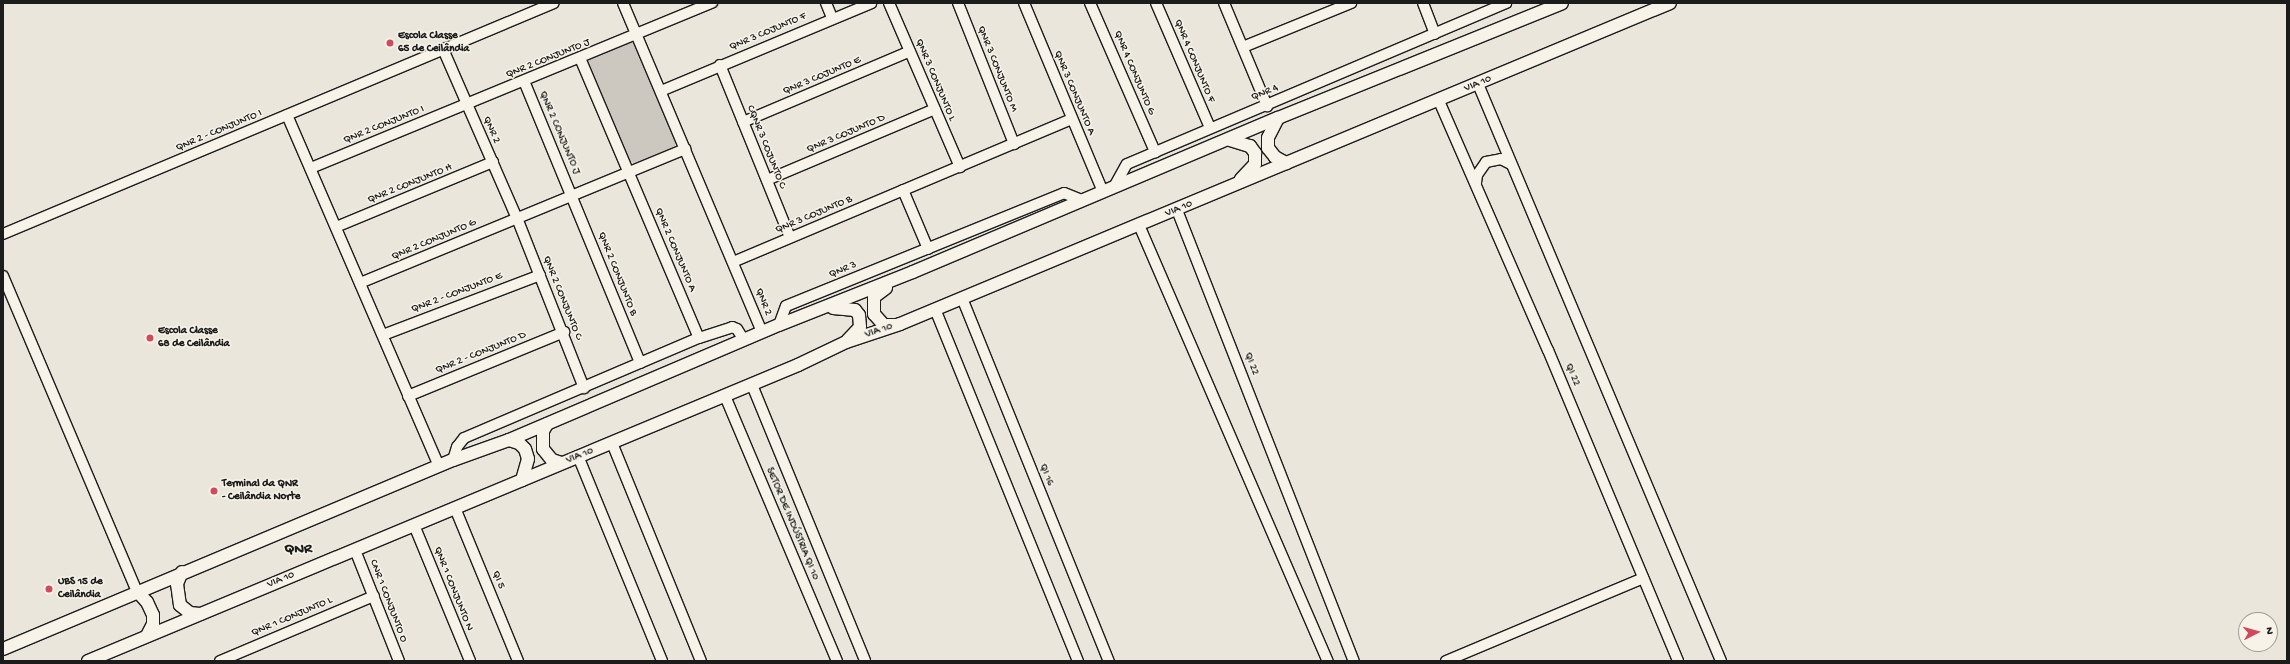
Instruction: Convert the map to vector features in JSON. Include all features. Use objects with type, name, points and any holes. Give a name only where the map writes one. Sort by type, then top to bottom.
[{"type":"main road","points":[[3,649],[182,572],[453,460],[509,440],[779,324],[823,309],[1081,200],[1230,140],[1278,118],[1562,3]]},
{"type":"main road","name":"VIA 10","points":[[88,661],[561,463],[752,385],[846,342],[900,324],[935,310],[1177,210],[1286,163],[1439,101],[1670,3]]},
{"type":"main road","points":[[1278,118],[1268,138],[1268,148],[1275,157],[1286,163]]},
{"type":"main road","points":[[1230,140],[1250,146],[1256,159],[1252,168],[1236,184]]},
{"type":"main road","points":[[900,324],[884,325],[874,314],[872,301],[882,290],[913,272]]},
{"type":"main road","points":[[823,309],[847,308],[855,310],[859,315],[861,322],[857,332],[846,342]]},
{"type":"main road","points":[[547,424],[544,431],[543,449],[552,460],[561,463]]},
{"type":"main road","points":[[509,440],[518,443],[525,449],[528,459],[522,480]]},
{"type":"main road","points":[[182,572],[177,584],[180,604],[190,613],[200,614]]},
{"type":"main road","points":[[137,591],[147,602],[153,615],[153,624],[147,636]]},
{"type":"street","points":[[443,49],[554,3]]},
{"type":"street","name":"QNR 2","points":[[623,3],[638,34],[660,91],[762,332]]},
{"type":"street","name":"QNR 2 CONJUNTO J","points":[[467,104],[712,3]]},
{"type":"street","points":[[826,3],[832,18]]},
{"type":"street","name":"QNR 3 COJUNTO F","points":[[720,65],[871,3]]},
{"type":"street","name":"QNR 3 CONJUNTO L","points":[[889,3],[960,166]]},
{"type":"street","name":"QNR 3 CONJUNTO M","points":[[958,3],[1014,144]]},
{"type":"street","name":"QNR 4 CONJUNTO G","points":[[1090,3],[1155,152]]},
{"type":"street","name":"QNR 4 CONJUNTO F","points":[[1156,3],[1210,128]]},
{"type":"street","points":[[1224,3],[1267,106]]},
{"type":"street","points":[[1243,48],[1351,3]]},
{"type":"street","points":[[1423,3],[1435,34]]},
{"type":"street","name":"QNR 4","points":[[1114,187],[1127,164],[1210,128],[1267,106],[1506,3]]},
{"type":"street","name":"QNR 3 CONJUNTO A","points":[[1028,4],[1102,192]]},
{"type":"street","name":"QNR 2","points":[[443,49],[517,218]]},
{"type":"street","name":"QNR 2 - CONJUNTO I","points":[[3,234],[443,49]]},
{"type":"street","name":"QNR 3 COJUNTO E","points":[[743,122],[910,51]]},
{"type":"street","points":[[580,58],[629,171]]},
{"type":"street","points":[[660,91],[720,65]]},
{"type":"street","name":"CQNR 3 COJUNTO C","points":[[720,65],[790,237]]},
{"type":"street","name":"QNR 2 CONJUNTO J","points":[[524,81],[572,195]]},
{"type":"street","points":[[1478,84],[1721,661]]},
{"type":"street","name":"QI 22","points":[[1439,101],[1476,183],[1678,661]]},
{"type":"street","name":"QNR 2 CONJUNTO I","points":[[311,168],[467,104]]},
{"type":"street","name":"QNR 3 COJUNTO D","points":[[767,180],[935,109]]},
{"type":"street","points":[[287,115],[439,466]]},
{"type":"street","points":[[928,249],[903,190],[1072,119]]},
{"type":"street","points":[[517,218],[685,149]]},
{"type":"street","points":[[1476,183],[1477,175],[1486,162],[1501,159],[1511,164]]},
{"type":"street","name":"QNR 2 CONJUNTO H","points":[[336,227],[493,162]]},
{"type":"street","name":"QNR 2 CONJUNTO A","points":[[629,171],[700,338]]},
{"type":"street","name":"QNR 3 COJUNTO B","points":[[733,262],[903,190]]},
{"type":"street","name":"QNR 3","points":[[779,324],[786,306],[1064,193],[1081,200]]},
{"type":"street","name":"QNR 2 CONJUNTO B","points":[[572,195],[640,363]]},
{"type":"street","name":"QI 22","points":[[1177,210],[1354,661]]},
{"type":"street","name":"QNR 2 CONJUNTO C","points":[[517,218],[564,332],[584,388]]},
{"type":"street","name":"QNR 2 CONJUNTO G","points":[[360,283],[517,218]]},
{"type":"street","points":[[1139,225],[1328,661]]},
{"type":"street","name":"QNR 2 - CONJUNTO E","points":[[383,335],[540,275]]},
{"type":"street","points":[[3,276],[30,332],[137,591]]},
{"type":"street","name":"QI 16","points":[[962,298],[1109,661]]},
{"type":"street","points":[[935,310],[1078,661]]},
{"type":"street","points":[[453,460],[457,447],[464,438],[700,338],[732,327],[737,329],[744,340]]},
{"type":"street","name":"QNR 2 - CONJUNTO D","points":[[408,396],[564,332]]},
{"type":"street","points":[[752,385],[864,661]]},
{"type":"street","name":"SETOR DE INDÚSTRIA QI 10","points":[[725,396],[837,661]]},
{"type":"street","points":[[612,443],[701,661]]},
{"type":"street","points":[[578,456],[662,661]]},
{"type":"street","name":"QI 5","points":[[455,508],[518,661]]},
{"type":"street","name":"QNR 1 CONJUNTO N","points":[[414,525],[470,661]]},
{"type":"street","name":"CNR 1 CONJUNTO O","points":[[355,550],[374,596],[397,660]]},
{"type":"street","points":[[1446,661],[1643,578]]},
{"type":"street","name":"QNR 1 CONJUNTO L","points":[[220,661],[374,596]]},
{"type":"shaded area","points":[[631,42],[636,43],[676,142],[675,147],[634,163],[629,161],[588,64],[588,59]]},
{"type":"place","name":"Escola Classe 65 de Ceilândia","points":[[390,43]]},
{"type":"place","name":"Escola Classe 68 de Ceilândia","points":[[150,338]]},
{"type":"place","name":"Terminal da QNR - Ceilândia Norte","points":[[214,491]]},
{"type":"place","name":"UBS 15 de Ceilândia","points":[[49,589]]},
{"type":"district","name":"QNR","points":[[298,550]]}]
